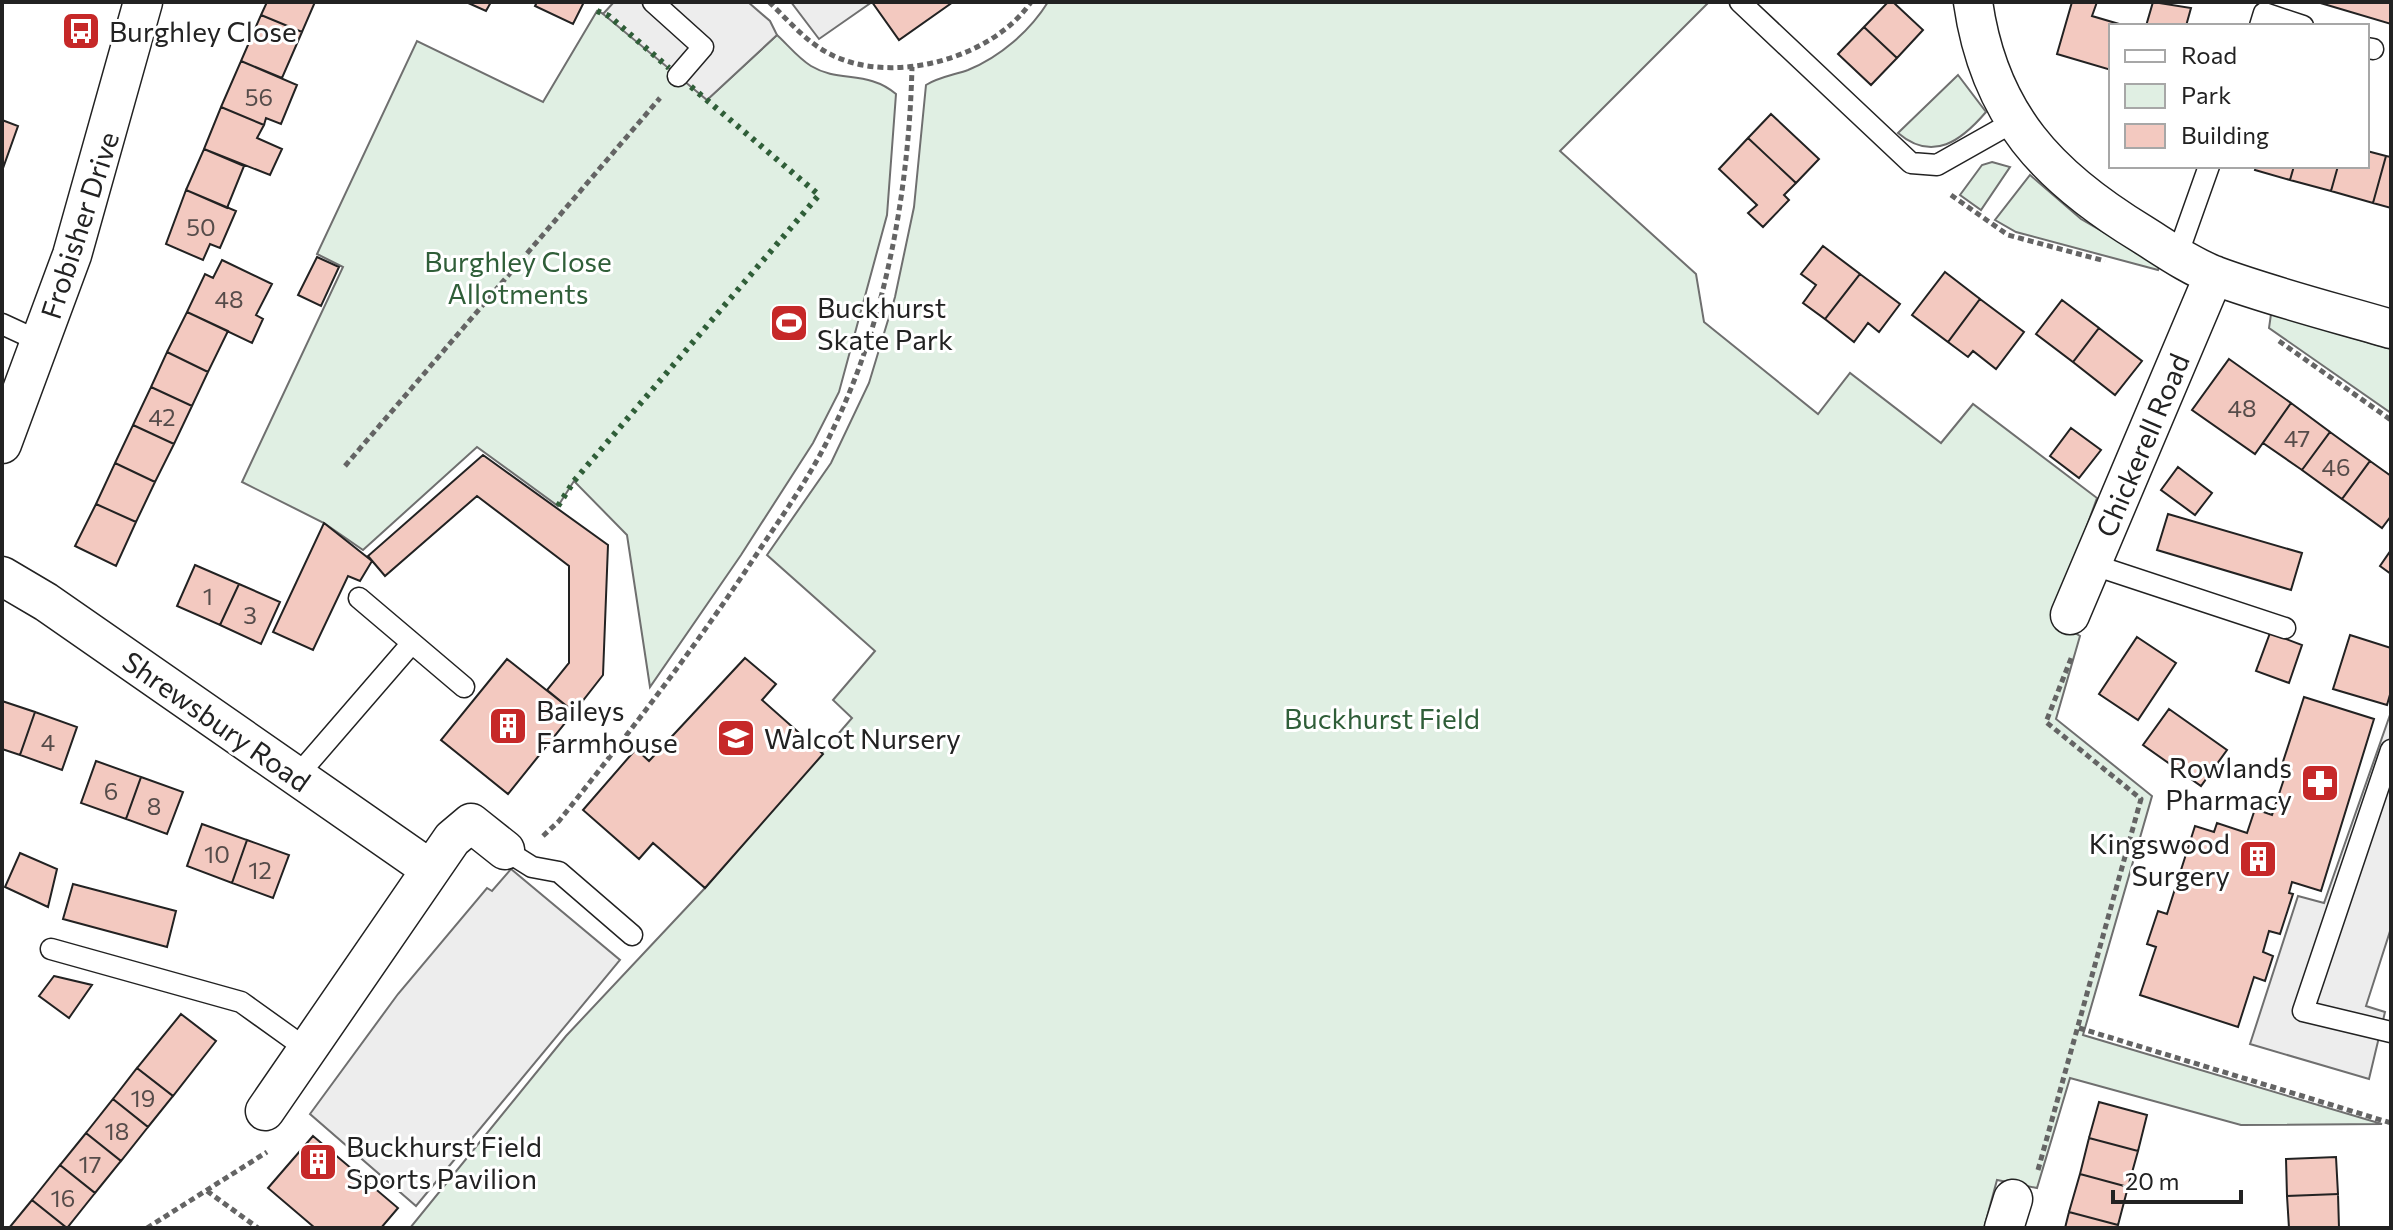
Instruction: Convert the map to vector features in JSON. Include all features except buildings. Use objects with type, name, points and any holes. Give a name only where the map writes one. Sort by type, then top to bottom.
[{"type":"street","name":"Frobisher Drive","points":[[2,444],[41,342],[95,179],[143,2]]},
{"type":"street","points":[[1973,2],[1981,44],[1993,78],[2015,121],[2040,157],[2070,186],[2177,256],[2214,275],[2391,329]]},
{"type":"street","name":"Chickerell Road","points":[[2070,615],[2214,275]]},
{"type":"street","name":"Shrewsbury Road","points":[[2,576],[46,602],[430,869]]},
{"type":"street","points":[[265,1111],[452,839],[469,824],[507,851]]},
{"type":"lane","points":[[653,2],[703,47],[678,76]]},
{"type":"lane","points":[[1740,2],[1907,160],[1918,165],[1937,165],[2015,121]]},
{"type":"lane","points":[[2261,24],[2264,13],[2297,24]]},
{"type":"lane","points":[[2177,256],[2208,168]]},
{"type":"lane","points":[[2,324],[41,342]]},
{"type":"lane","points":[[2091,564],[2285,628]]},
{"type":"lane","points":[[359,598],[464,687]]},
{"type":"lane","points":[[297,776],[412,643]]},
{"type":"lane","points":[[2391,750],[2303,1011],[2391,1032]]},
{"type":"lane","points":[[507,851],[532,867],[559,872],[632,935]]},
{"type":"lane","points":[[51,949],[241,1002],[308,1050]]},
{"type":"path","points":[[769,2],[807,38],[833,56],[883,66],[912,67],[971,51],[999,34],[1031,2]]},
{"type":"path","points":[[507,851],[528,830],[539,836],[551,831],[670,681],[747,570],[825,445],[850,391],[884,278],[905,163],[912,67]]},
{"type":"path","points":[[345,466],[678,76]]},
{"type":"path","points":[[1918,165],[1931,181],[2008,235],[2115,263]]},
{"type":"path","points":[[2267,332],[2391,420]]},
{"type":"path","points":[[2008,1214],[2033,1187],[2141,799],[2046,722],[2085,622],[2070,615]]},
{"type":"path","points":[[2079,1028],[2391,1123]]},
{"type":"path","points":[[207,1191],[258,1228]]},
{"type":"green space","name":"Buckhurst Field","points":[[1048,2],[1709,2],[1560,151],[1696,274],[1704,322],[1818,414],[1850,373],[1941,443],[1973,404],[2097,498],[2053,620],[2080,636],[2056,719],[2152,796],[2083,1035],[2382,1124],[2241,1125],[2070,1078],[2037,1188],[1997,1180],[1984,1228],[410,1228],[566,1036],[705,888],[852,718],[833,700],[875,651],[767,555],[831,463],[869,383],[895,297],[914,207],[926,85],[980,65],[1003,50],[1032,23]]},
{"type":"green space","name":"Burghley Close Allotments","points":[[597,11],[609,16],[707,100],[777,35],[811,66],[832,74],[875,82],[896,94],[887,215],[839,392],[813,443],[650,687],[627,535],[574,481],[558,506],[477,447],[363,550],[324,523],[242,482],[343,267],[317,254],[417,41],[543,102]]},
{"type":"green space","points":[[1958,75],[1986,112],[1977,122],[1957,139],[1935,147],[1911,142],[1898,133]]},
{"type":"green space","points":[[1992,162],[2010,167],[1981,210],[1960,195],[1982,165]]},
{"type":"green space","points":[[2030,175],[2081,219],[2160,265],[2158,270],[2016,232],[1995,220]]},
{"type":"green space","points":[[2271,314],[2391,349],[2391,413],[2269,328]]},
{"type":"shaded area","points":[[614,2],[748,2],[770,21],[777,35],[707,100],[603,14]]},
{"type":"shaded area","points":[[791,2],[872,2],[819,39]]},
{"type":"shaded area","points":[[2391,712],[2391,928],[2366,1006],[2385,1012],[2369,1079],[2250,1044],[2298,896],[2324,903]]},
{"type":"shaded area","points":[[511,869],[620,960],[416,1206],[310,1114],[398,994],[487,888],[492,891]]},
{"type":"hedge","points":[[597,11],[609,16],[669,68]]},
{"type":"hedge","points":[[558,506],[574,481],[819,195],[689,85]]},
{"type":"place","name":"Burghley Close","points":[[81,31]]},
{"type":"place","name":"Buckhurst Skate Park","points":[[789,323]]},
{"type":"place","name":"Baileys Farmhouse","points":[[508,726]]},
{"type":"place","name":"Walcot Nursery","points":[[736,738]]},
{"type":"place","name":"Rowlands Pharmacy","points":[[2320,783]]},
{"type":"place","name":"Kingswood Surgery","points":[[2258,859]]},
{"type":"place","name":"Buckhurst Field Sports Pavilion","points":[[318,1162]]}]
